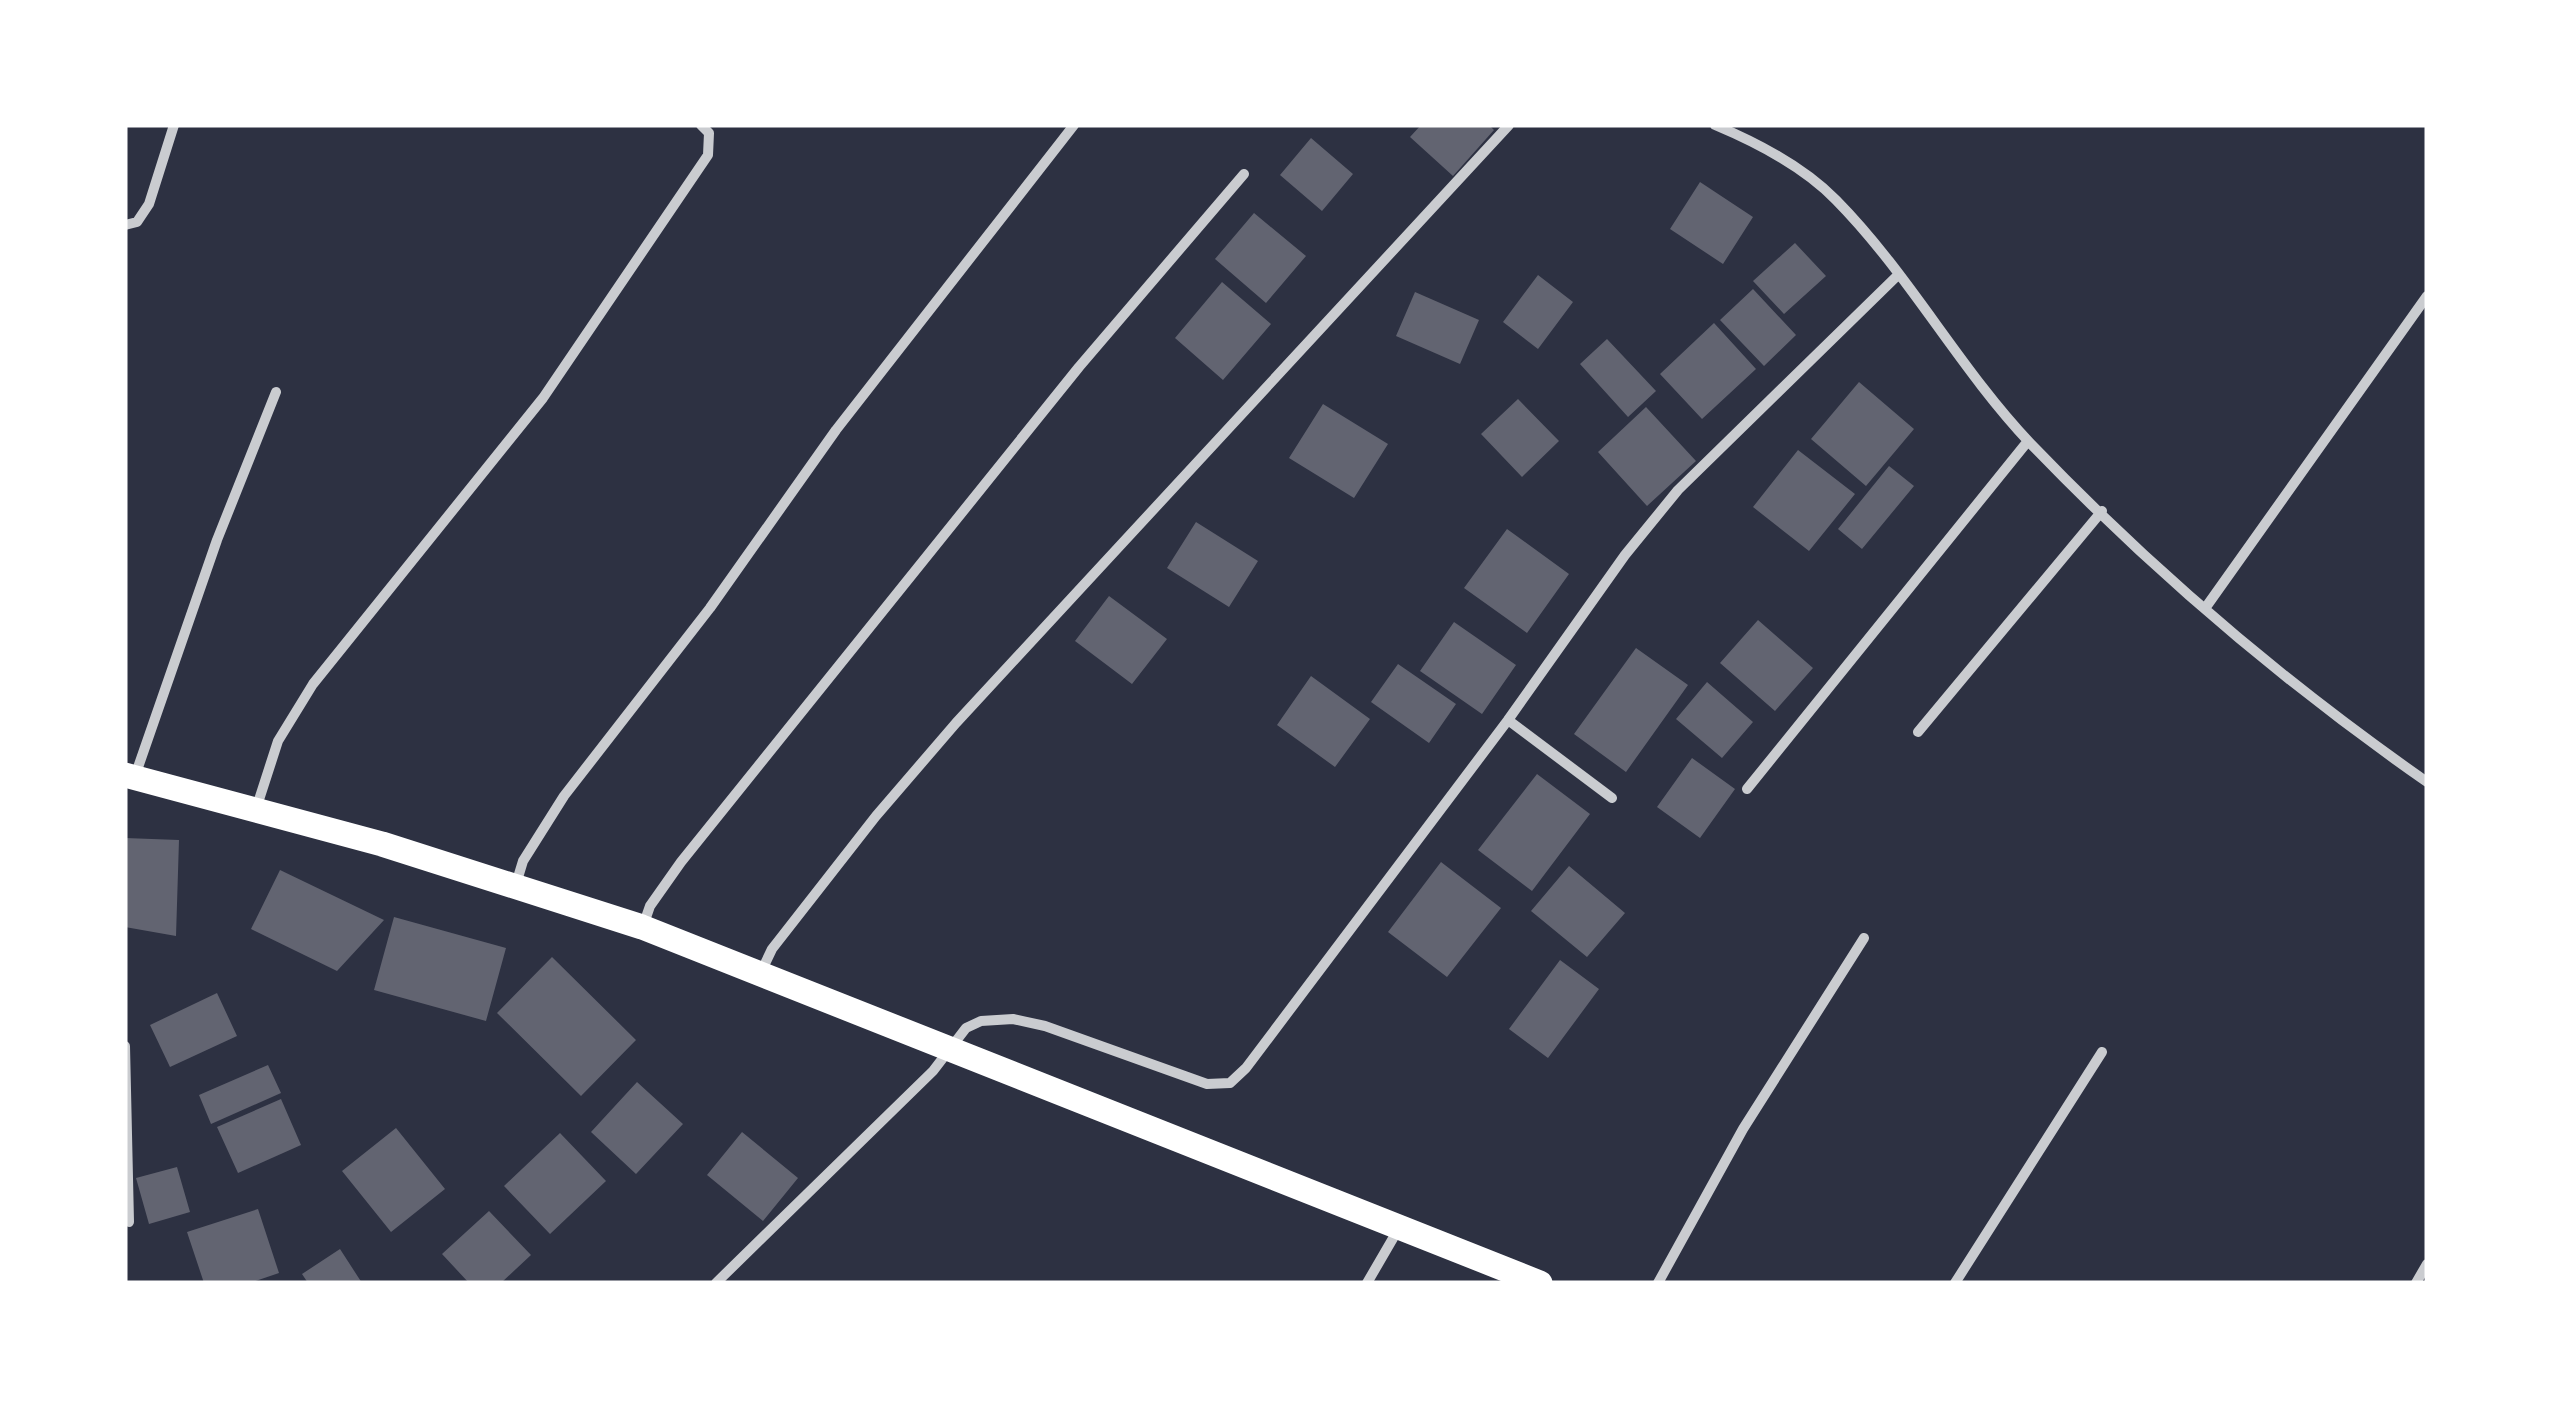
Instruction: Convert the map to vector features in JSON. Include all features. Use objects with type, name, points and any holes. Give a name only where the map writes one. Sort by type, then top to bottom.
[{"type":"main road","points":[[130,776],[256,809],[642,927],[1540,1283]]},
{"type":"street","points":[[125,225],[137,222],[149,204],[174,125]]},
{"type":"street","points":[[256,809],[278,741],[312,684],[544,398],[708,155],[709,133],[701,125]]},
{"type":"street","points":[[516,886],[524,861],[564,796],[710,608],[836,430],[1074,125]]},
{"type":"street","points":[[761,972],[772,949],[876,816],[956,723],[1509,125]]},
{"type":"street","points":[[1715,125],[1806,174],[1836,199],[2028,441],[2206,607],[2341,722],[2427,782]]},
{"type":"street","points":[[642,927],[650,906],[681,862],[1080,366],[1244,174]]},
{"type":"street","points":[[716,1283],[933,1071],[966,1028],[981,1021],[1013,1018],[1208,1084],[1230,1083],[1508,720],[1624,555],[1678,490],[1898,275]]},
{"type":"street","points":[[2206,607],[2423,311],[2427,296]]},
{"type":"street","points":[[130,776],[276,392]]},
{"type":"street","points":[[1746,789],[2028,441]]},
{"type":"street","points":[[1918,732],[2102,510]]},
{"type":"street","points":[[1508,720],[1612,798]]},
{"type":"street","points":[[1658,1283],[1743,1130],[1864,938]]},
{"type":"street","points":[[125,1046],[129,1222]]},
{"type":"street","points":[[1955,1283],[2102,1052]]},
{"type":"street","points":[[1367,1283],[1400,1226]]},
{"type":"street","points":[[2416,1283],[2427,1264]]},
{"type":"building","points":[[1421,125],[1489,125],[1494,130],[1453,176],[1410,137]]},
{"type":"building","points":[[1311,138],[1353,174],[1322,211],[1280,175]]},
{"type":"building","points":[[1700,182],[1753,217],[1723,264],[1670,229]]},
{"type":"building","points":[[1254,213],[1306,256],[1266,303],[1215,259]]},
{"type":"building","points":[[1795,243],[1826,276],[1784,314],[1753,281]]},
{"type":"building","points":[[1538,275],[1573,302],[1538,349],[1503,322]]},
{"type":"building","points":[[1222,282],[1271,324],[1223,380],[1175,338]]},
{"type":"building","points":[[1753,289],[1796,335],[1764,366],[1720,320]]},
{"type":"building","points":[[1415,292],[1479,320],[1460,364],[1396,336]]},
{"type":"building","points":[[1714,323],[1756,369],[1702,419],[1660,374]]},
{"type":"building","points":[[1607,339],[1656,391],[1628,417],[1580,364]]},
{"type":"building","points":[[1859,382],[1914,429],[1866,486],[1811,439]]},
{"type":"building","points":[[1518,399],[1559,441],[1522,477],[1481,434]]},
{"type":"building","points":[[1323,404],[1388,444],[1354,498],[1289,458]]},
{"type":"building","points":[[1646,407],[1696,461],[1647,506],[1598,452]]},
{"type":"building","points":[[1798,450],[1855,494],[1809,551],[1753,507]]},
{"type":"building","points":[[1889,466],[1914,486],[1862,549],[1838,529]]},
{"type":"building","points":[[1196,522],[1258,561],[1229,607],[1167,568]]},
{"type":"building","points":[[1507,529],[1569,574],[1527,633],[1464,588]]},
{"type":"building","points":[[1109,596],[1167,639],[1132,684],[1075,641]]},
{"type":"building","points":[[1758,620],[1813,668],[1775,711],[1720,663]]},
{"type":"building","points":[[1454,622],[1516,665],[1482,714],[1420,671]]},
{"type":"building","points":[[1636,648],[1688,685],[1626,772],[1574,734]]},
{"type":"building","points":[[1398,664],[1456,704],[1429,743],[1371,702]]},
{"type":"building","points":[[1311,676],[1370,719],[1335,767],[1277,725]]},
{"type":"building","points":[[1707,682],[1753,722],[1722,758],[1676,719]]},
{"type":"building","points":[[1692,758],[1735,789],[1700,838],[1657,807]]},
{"type":"building","points":[[1537,774],[1590,814],[1532,891],[1478,850]]},
{"type":"building","points":[[125,838],[179,840],[176,936],[125,927]]},
{"type":"building","points":[[1441,862],[1501,908],[1447,977],[1388,932]]},
{"type":"building","points":[[1569,866],[1625,913],[1587,957],[1531,911]]},
{"type":"building","points":[[280,870],[384,920],[337,971],[251,929]]},
{"type":"building","points":[[394,917],[506,948],[486,1021],[374,990]]},
{"type":"building","points":[[552,957],[636,1040],[581,1096],[497,1013]]},
{"type":"building","points":[[1560,960],[1599,989],[1548,1058],[1509,1029]]},
{"type":"building","points":[[217,993],[237,1036],[170,1067],[150,1025]]},
{"type":"building","points":[[268,1065],[281,1093],[211,1124],[199,1095]]},
{"type":"building","points":[[637,1082],[683,1124],[636,1174],[591,1132]]},
{"type":"building","points":[[281,1099],[301,1145],[238,1173],[217,1127]]},
{"type":"building","points":[[396,1128],[445,1189],[391,1232],[342,1171]]},
{"type":"building","points":[[742,1132],[798,1178],[763,1221],[707,1175]]},
{"type":"building","points":[[560,1133],[606,1181],[550,1234],[504,1186]]},
{"type":"building","points":[[177,1167],[190,1212],[149,1224],[136,1178]]},
{"type":"building","points":[[258,1209],[279,1273],[250,1283],[204,1283],[187,1232]]},
{"type":"building","points":[[489,1211],[531,1255],[501,1283],[469,1283],[442,1254]]},
{"type":"building","points":[[340,1249],[362,1283],[308,1283],[302,1274]]}]
